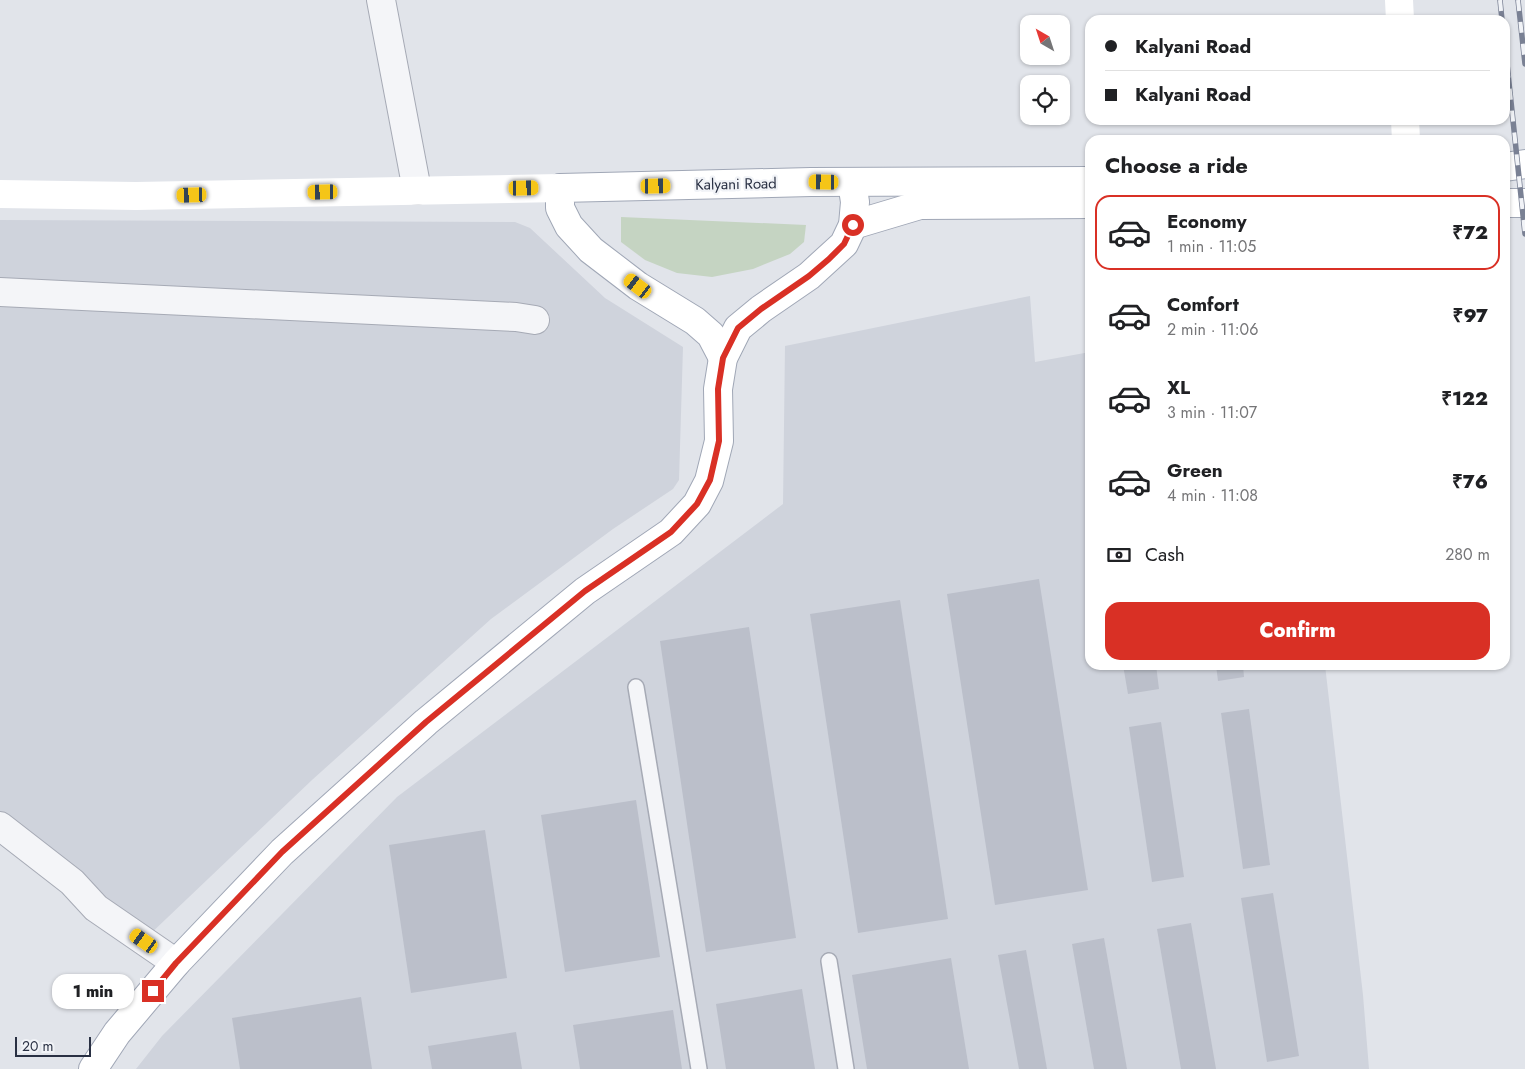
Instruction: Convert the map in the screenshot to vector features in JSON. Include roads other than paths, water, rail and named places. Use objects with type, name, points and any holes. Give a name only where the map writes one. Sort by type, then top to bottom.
[{"type":"main road","points":[[1399,0],[1400,15]]},
{"type":"main road","points":[[1510,166],[1525,164]]},
{"type":"main road","name":"Kalyani Road","points":[[0,194],[136,196],[852,182],[1085,181]]},
{"type":"main road","points":[[93,1069],[117,1033],[176,963],[282,852],[419,728],[585,591],[671,532],[697,504],[710,480],[719,441],[718,389],[723,358],[738,328],[761,309],[809,276],[844,244],[853,225],[855,202],[852,182]]},
{"type":"main road","points":[[560,188],[560,208],[569,226],[591,250],[638,286],[696,321],[711,335],[723,358]]},
{"type":"main road","points":[[1510,203],[1525,203]]},
{"type":"main road","points":[[853,225],[920,205],[1085,204]]},
{"type":"street","points":[[381,0],[417,190]]},
{"type":"street","points":[[0,292],[516,316],[535,320]]},
{"type":"street","points":[[0,826],[72,882],[96,908],[176,963]]},
{"type":"lane","points":[[636,687],[699,1069]]},
{"type":"lane","points":[[829,961],[846,1069]]},
{"type":"railway","points":[[1500,0],[1502,15]]},
{"type":"railway","points":[[1518,0],[1525,64]]},
{"type":"railway","points":[[1510,92],[1525,234]]}]
